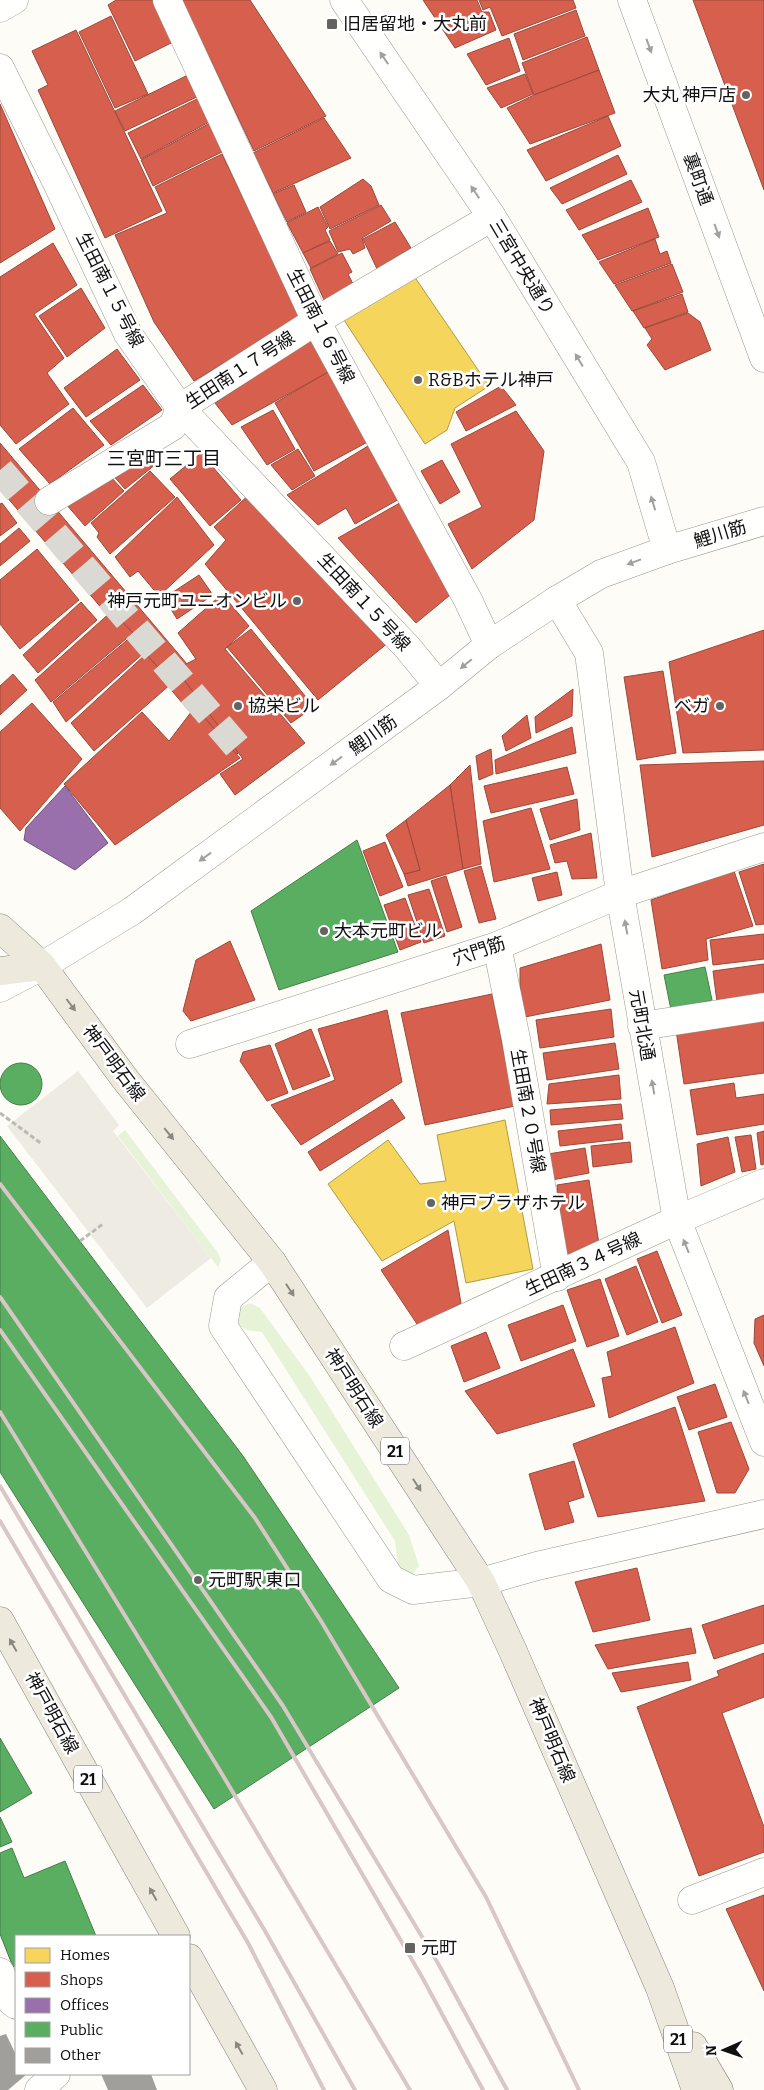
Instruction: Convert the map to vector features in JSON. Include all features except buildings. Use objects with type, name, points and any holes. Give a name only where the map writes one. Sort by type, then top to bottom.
[{"type":"main road","name":"神戸明石線","points":[[0,928],[42,966],[125,1079],[272,1262],[481,1582],[660,1988],[696,2090]]},
{"type":"main road","points":[[0,971],[42,966]]},
{"type":"main road","name":"神戸明石線","points":[[0,1621],[175,1935]]},
{"type":"main road","points":[[190,1960],[263,2090]]},
{"type":"main road","name":"神戸明石線","points":[[660,1988],[719,2090]]},
{"type":"street","points":[[0,8],[14,0]]},
{"type":"street","name":"生田南１６号線","points":[[167,0],[316,321],[468,600],[489,645]]},
{"type":"street","name":"三宮中央通り","points":[[344,0],[492,217],[641,462],[667,550]]},
{"type":"street","name":"裏町通","points":[[632,0],[764,358]]},
{"type":"street","name":"生田南１５号線","points":[[0,68],[59,187],[128,334],[180,408],[407,647],[439,686]]},
{"type":"street","name":"生田南１７号線","points":[[49,501],[173,426],[180,408],[316,321],[492,217]]},
{"type":"street","name":"鯉川筋","points":[[0,988],[42,966],[132,911],[439,686],[489,645],[557,600],[601,574],[667,550],[764,521]]},
{"type":"street","name":"元町北通","points":[[557,600],[589,653],[620,894],[676,1220],[764,1442]]},
{"type":"street","name":"穴門筋","points":[[190,1044],[497,946],[620,894],[764,846]]},
{"type":"street","name":"生田南２０号線","points":[[497,946],[516,1039],[556,1277]]},
{"type":"street","points":[[642,1026],[764,1007]]},
{"type":"street","name":"生田南３４号線","points":[[404,1346],[676,1220],[764,1183]]},
{"type":"street","points":[[272,1262],[228,1298],[223,1326],[391,1579],[413,1590],[481,1582],[537,1566],[764,1514]]},
{"type":"street","points":[[692,1900],[764,1872]]},
{"type":"street","points":[[0,1972],[12,2002],[15,2004]]},
{"type":"street","points":[[39,2090],[56,2075]]},
{"type":"street","points":[[58,2075],[67,2090]]},
{"type":"path","points":[[0,1113],[42,1144]]},
{"type":"path","points":[[80,1241],[103,1224]]},
{"type":"green space","points":[[125,1130],[218,1253],[221,1260],[218,1267],[118,1136]]},
{"type":"green space","points":[[250,1303],[260,1308],[311,1378],[409,1535],[419,1566],[410,1577],[399,1573],[395,1541],[262,1332],[246,1330],[235,1321],[239,1308]]},
{"type":"shaded area","points":[[78,1071],[119,1125],[113,1131],[211,1258],[147,1308],[7,1126]]},
{"type":"tunnel","points":[[0,470],[241,751]]},
{"type":"railway","points":[[0,1184],[255,1518],[321,1621],[486,1897],[579,2090]]},
{"type":"railway","points":[[0,1297],[283,1706],[439,1965],[507,2090]]},
{"type":"railway","points":[[0,1330],[271,1717],[422,1977],[483,2090]]},
{"type":"railway","points":[[0,1412],[219,1769],[410,2090]]},
{"type":"railway","points":[[0,1486],[265,1931],[355,2090]]},
{"type":"railway","points":[[0,1521],[248,1943],[324,2090]]},
{"type":"place","name":"旧居留地・大丸前","points":[[332,24]]},
{"type":"place","name":"大丸 神戸店","points":[[746,95]]},
{"type":"place","name":"R&Bホテル神戸","points":[[418,380]]},
{"type":"place","name":"神戸元町ユニオンビル","points":[[297,601]]},
{"type":"place","name":"協栄ビル","points":[[238,706]]},
{"type":"place","name":"ベガ","points":[[720,706]]},
{"type":"place","name":"大本元町ビル","points":[[324,931]]},
{"type":"place","name":"神戸プラザホテル","points":[[431,1203]]},
{"type":"place","name":"元町駅 東口","points":[[198,1580]]},
{"type":"place","name":"元町","points":[[410,1948]]},
{"type":"district","name":"三宮町三丁目","points":[[164,458]]}]
